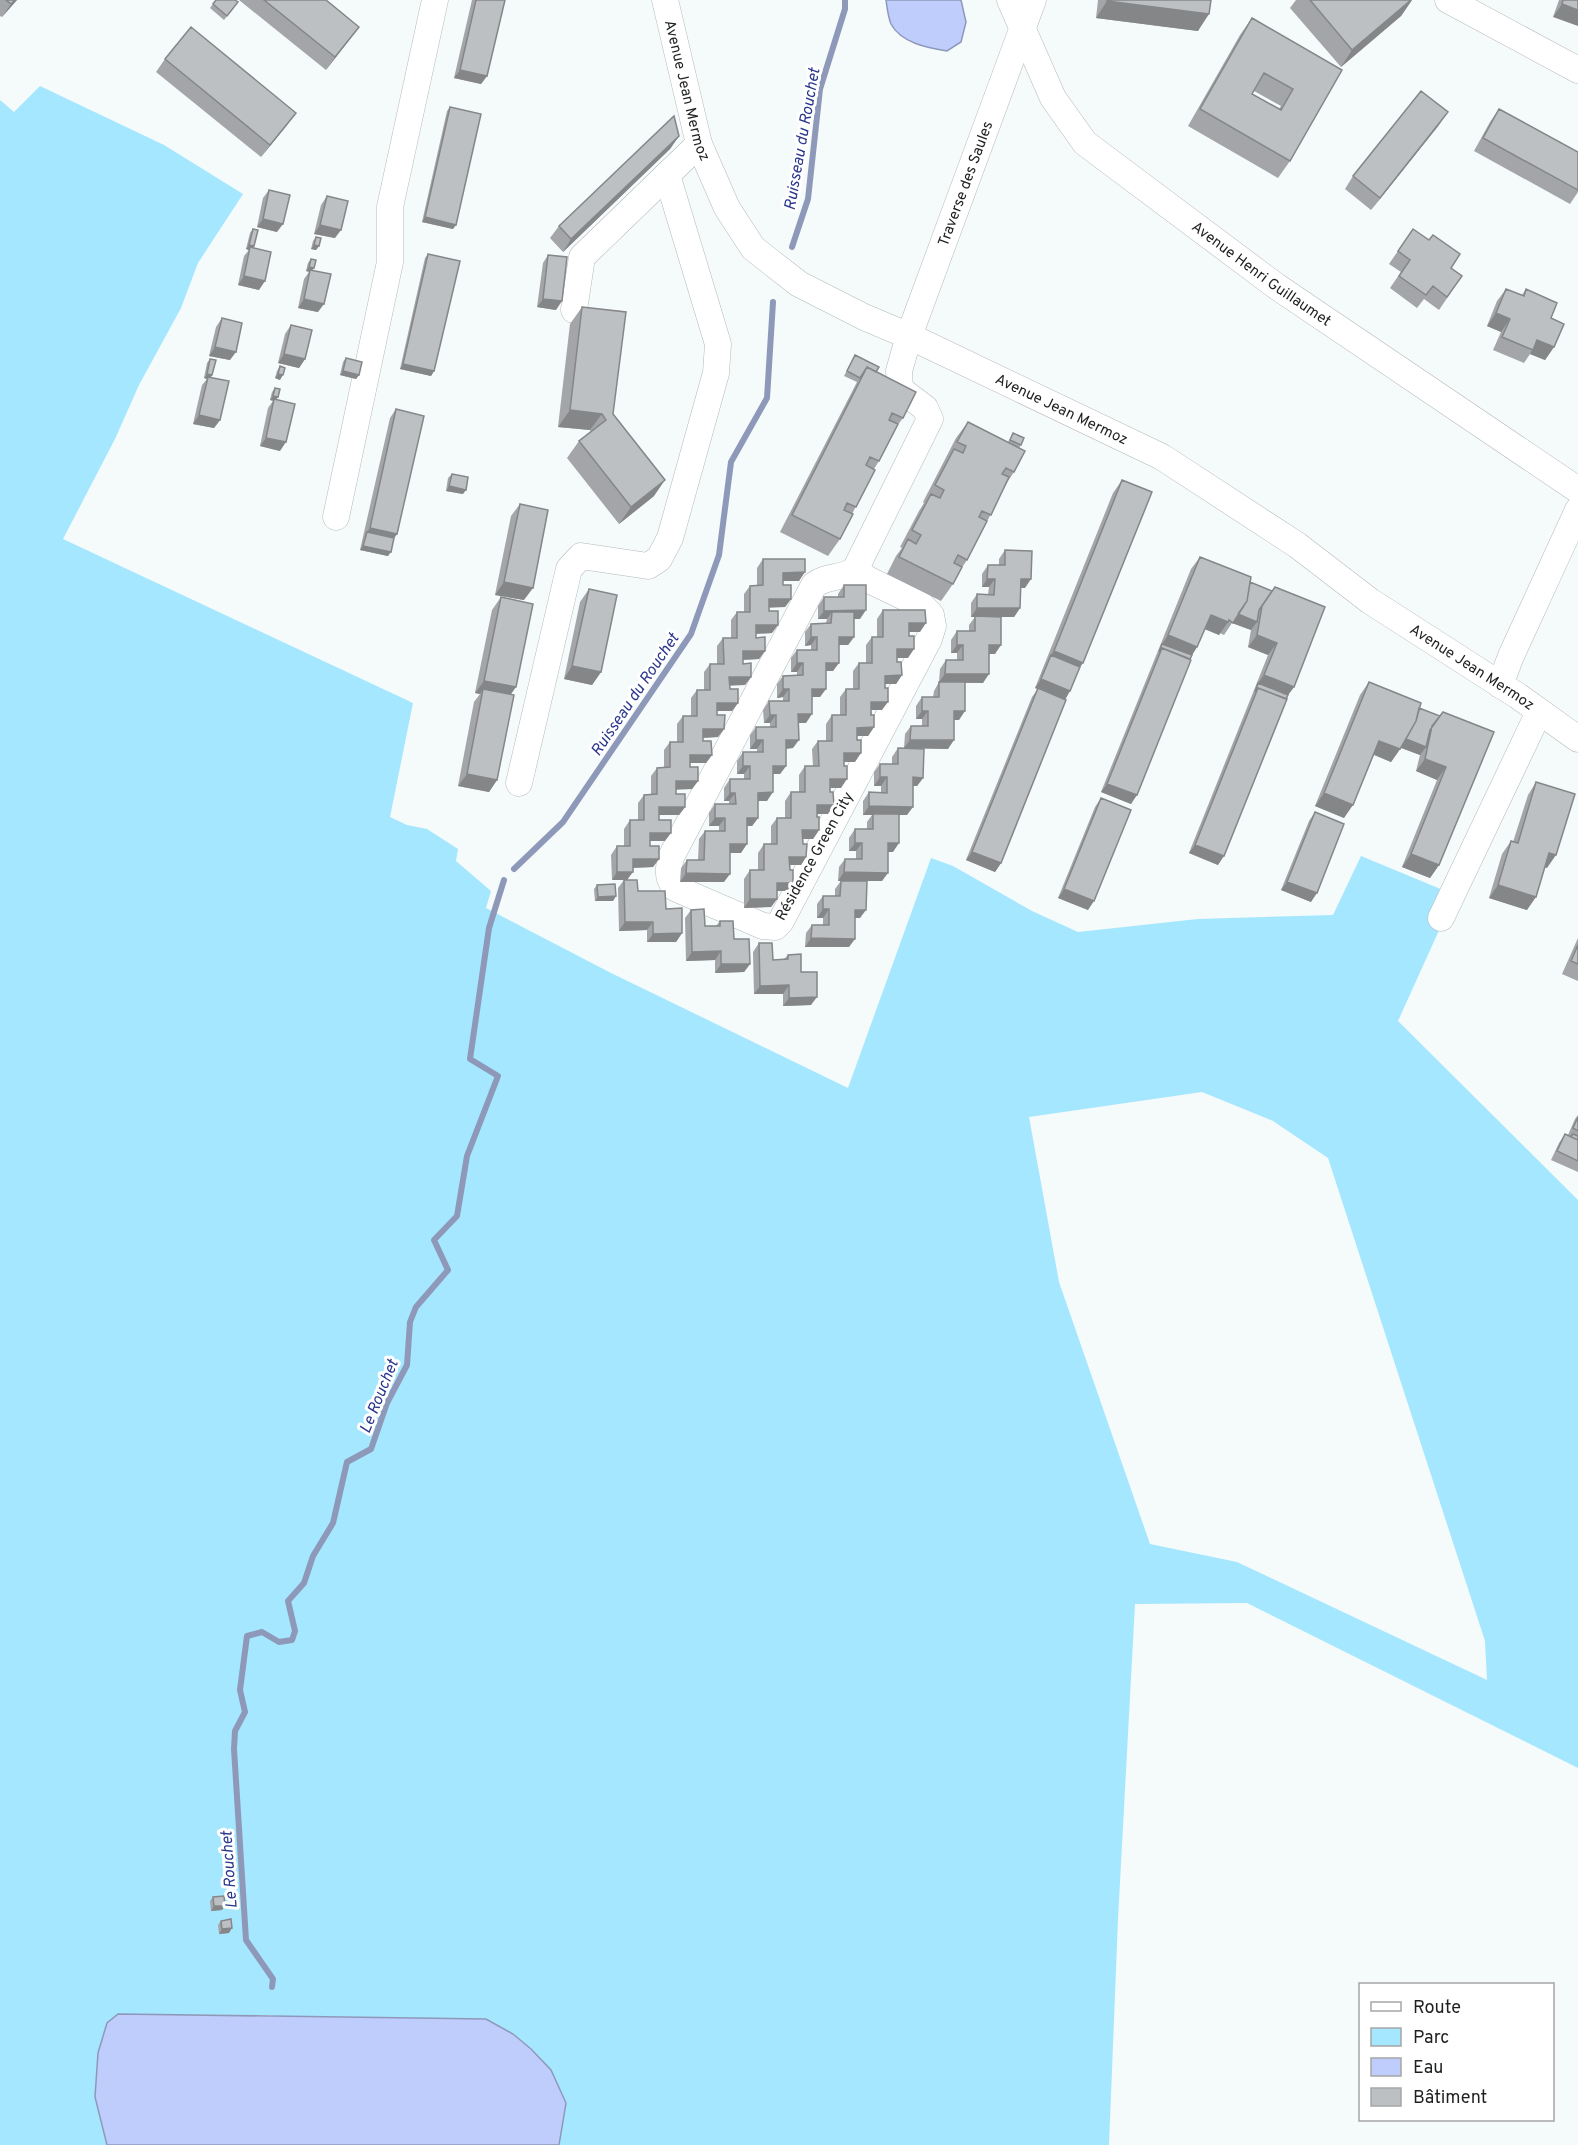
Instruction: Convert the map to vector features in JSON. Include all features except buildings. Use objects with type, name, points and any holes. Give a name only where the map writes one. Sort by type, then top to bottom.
[{"type":"street","points":[[336,517],[390,262],[390,207],[435,0]]},
{"type":"street","name":"Avenue Jean Mermoz","points":[[665,0],[699,144],[727,208],[753,248],[799,284],[864,317],[909,336],[1162,457],[1297,545],[1370,600],[1578,739]]},
{"type":"street","name":"Avenue Henri Guillaumet","points":[[1010,0],[1053,98],[1084,143],[1276,286],[1578,490]]},
{"type":"street","name":"Traverse des Saules","points":[[909,336],[1034,0]]},
{"type":"street","points":[[1448,0],[1578,70]]},
{"type":"street","points":[[574,310],[582,257],[699,144]]},
{"type":"street","points":[[519,783],[569,569],[581,556],[648,566],[659,559],[670,538],[716,373],[718,344],[667,175]]},
{"type":"street","points":[[855,570],[930,419],[925,408],[900,389],[899,372],[909,336]]},
{"type":"street","points":[[1500,686],[1511,656],[1578,510]]},
{"type":"street","name":"Résidence Green City","points":[[855,570],[869,580],[921,605],[931,615],[933,626],[929,639],[781,921],[775,927],[763,926],[675,888],[669,880],[668,869],[671,857],[814,585],[823,578],[846,576],[855,570]]},
{"type":"street","points":[[1441,918],[1539,712]]},
{"type":"green space","points":[[40,86],[164,145],[243,194],[198,263],[181,308],[139,385],[115,439],[63,539],[413,703],[390,817],[407,825],[427,829],[458,849],[456,861],[491,891],[486,908],[611,973],[848,1088],[931,858],[953,866],[1032,911],[1078,932],[1198,919],[1333,915],[1361,856],[1455,895],[1398,1021],[1578,1200],[1578,1768],[1247,1603],[1135,1604],[1118,1919],[1109,2145],[559,2145],[566,2103],[272,2015],[119,2014],[107,2023],[95,2097],[107,2145],[0,2145],[0,100],[14,112]],"holes":[[[1202,1092],[1273,1121],[1328,1158],[1485,1641],[1487,1680],[1237,1562],[1150,1544],[1059,1282],[1029,1117]]]},
{"type":"water","points":[[886,0],[961,0],[966,22],[961,42],[947,51],[908,40],[901,36],[891,24]]},
{"type":"water","points":[[118,2014],[486,2019],[513,2034],[551,2070],[566,2103],[559,2145],[107,2145],[95,2097],[98,2053],[107,2023]]},
{"type":"waterway","name":"Ruisseau du Rouchet","points":[[792,247],[808,199],[820,89],[845,9],[845,0]]},
{"type":"waterway","name":"Ruisseau du Rouchet","points":[[514,869],[563,822],[691,634],[719,555],[731,462],[767,398],[773,302]]},
{"type":"waterway","name":"Le Rouchet","points":[[272,1987],[273,1979],[246,1940],[234,1749],[235,1731],[245,1712],[240,1690],[247,1636],[262,1632],[279,1642],[292,1640],[295,1631],[288,1601],[304,1583],[313,1556],[333,1523],[347,1462],[371,1449],[387,1403],[407,1365],[410,1322],[416,1307],[448,1270],[434,1240],[457,1216],[467,1156],[498,1076],[470,1059],[489,928],[504,880]]}]
